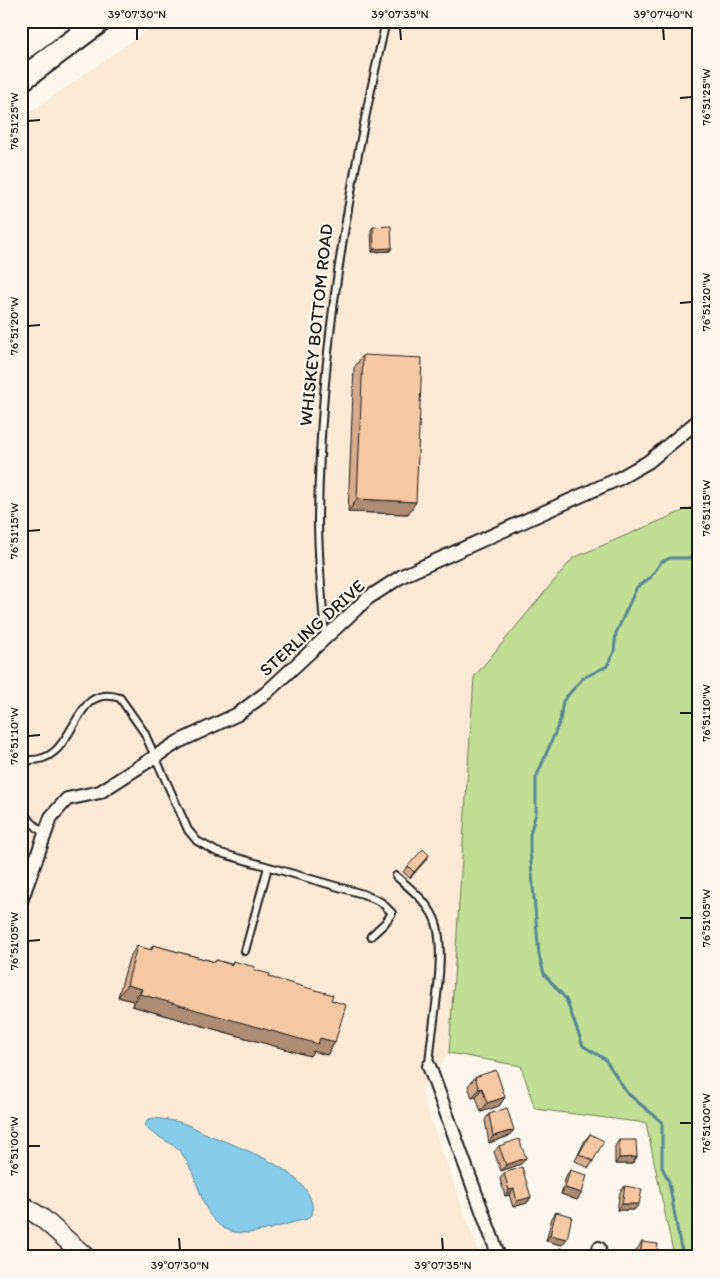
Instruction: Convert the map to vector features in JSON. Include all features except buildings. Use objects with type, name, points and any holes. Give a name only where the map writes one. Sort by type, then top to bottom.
[{"type":"highway","points":[[21,80],[100,21]]},
{"type":"street","name":"STERLING DRIVE","points":[[21,901],[51,817],[67,799],[100,792],[154,756],[238,714],[266,694],[325,636],[368,598],[402,576],[618,479],[648,462],[699,420]]},
{"type":"street","name":"STERLING DRIVE","points":[[21,877],[34,864]]},
{"type":"street","points":[[429,1066],[499,1257]]},
{"type":"street","points":[[21,1204],[42,1218],[86,1257]]},
{"type":"lane","name":"WHISKEY BOTTOM ROAD","points":[[325,636],[318,521],[325,370],[336,273],[351,182],[386,21]]},
{"type":"lane","points":[[21,759],[42,760],[52,755],[89,703],[112,696],[120,698],[144,732],[188,830],[197,841],[217,852],[364,894],[381,902],[392,913],[385,923],[371,936]]},
{"type":"lane","points":[[21,770],[29,760]]},
{"type":"lane","points":[[21,812],[44,834]]},
{"type":"lane","points":[[245,951],[268,867]]},
{"type":"lane","points":[[396,876],[420,897],[437,926],[438,972],[429,1066]]},
{"type":"shaded area","points":[[160,21],[699,21],[699,504],[573,558],[474,677],[449,1053],[421,1091],[480,1257],[21,1257],[21,119]]},
{"type":"green space","points":[[699,504],[699,1257],[677,1257],[673,1252],[646,1123],[535,1109],[521,1066],[449,1053],[474,677],[573,558]]},
{"type":"water","points":[[153,1118],[176,1121],[188,1125],[243,1148],[276,1165],[292,1175],[304,1187],[311,1200],[312,1215],[307,1219],[263,1231],[235,1232],[223,1228],[213,1218],[204,1203],[192,1172],[179,1150],[145,1127],[147,1120]]},
{"type":"waterway","points":[[685,1257],[680,1244],[669,1182],[662,1167],[662,1122],[627,1093],[605,1059],[583,1046],[566,999],[544,974],[539,955],[530,834],[536,813],[536,778],[560,721],[563,701],[583,678],[607,666],[614,652],[616,633],[637,587],[650,578],[661,562],[670,558],[699,558]]}]
